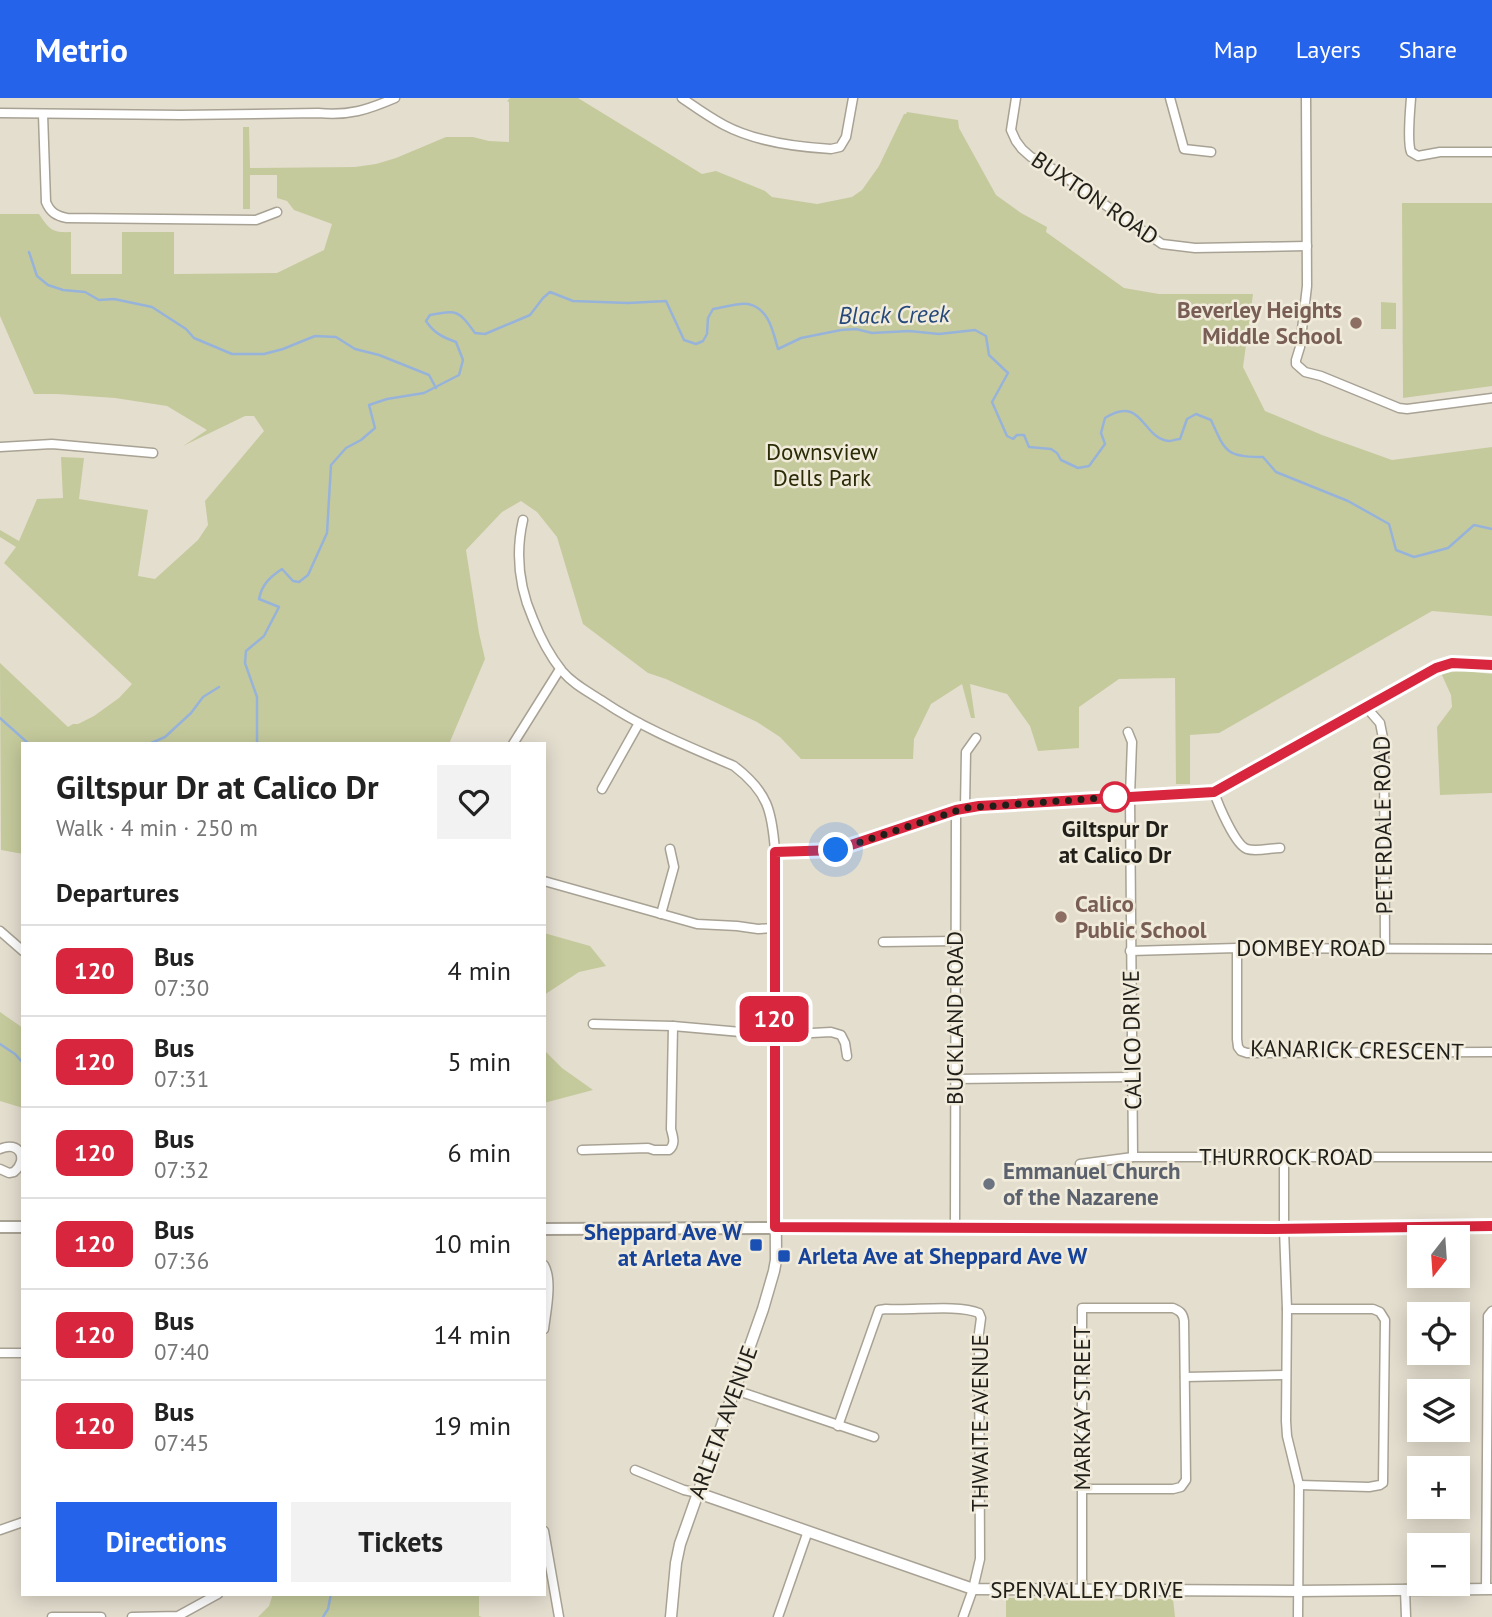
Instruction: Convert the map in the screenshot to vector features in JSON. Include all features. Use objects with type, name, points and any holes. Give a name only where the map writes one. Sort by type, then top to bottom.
[{"type":"main road","points":[[546,1229],[1283,1229],[1492,1226]]},
{"type":"main road","points":[[0,1227],[21,1227]]},
{"type":"street","points":[[0,113],[337,115],[369,109],[395,98]]},
{"type":"street","points":[[681,98],[743,133],[773,142],[831,149],[840,147],[846,137],[853,98]]},
{"type":"street","name":"BUXTON ROAD","points":[[1016,98],[1011,130],[1023,149],[1162,244],[1195,248],[1307,246]]},
{"type":"street","points":[[1170,98],[1184,149],[1211,152]]},
{"type":"street","points":[[1306,98],[1307,286],[1296,364],[1301,370],[1399,408],[1492,398]]},
{"type":"street","points":[[1411,98],[1408,144],[1410,152],[1418,156],[1440,152],[1492,152]]},
{"type":"street","points":[[43,114],[46,202],[49,210],[58,216],[256,220],[277,212]]},
{"type":"street","points":[[0,447],[52,444],[153,453]]},
{"type":"street","points":[[523,520],[519,564],[524,598],[542,639],[560,669],[574,683],[619,713],[734,766],[749,778],[765,798],[770,811],[775,852],[836,850],[960,809],[1214,792],[1436,668],[1452,663],[1492,665]]},
{"type":"street","points":[[514,742],[560,669]]},
{"type":"street","name":"PETERDALE ROAD","points":[[1366,707],[1380,723],[1384,743],[1385,948]]},
{"type":"street","points":[[602,789],[639,723]]},
{"type":"street","name":"CALICO DRIVE","points":[[1128,732],[1132,742],[1130,951],[1133,1157]]},
{"type":"street","name":"BUCKLAND ROAD","points":[[955,1227],[954,941],[960,809],[966,752],[976,738]]},
{"type":"street","points":[[1214,792],[1234,835],[1244,848],[1280,848]]},
{"type":"street","points":[[661,914],[674,867],[670,849]]},
{"type":"street","name":"ARLETA AVENUE","points":[[671,1617],[680,1544],[775,1271],[775,852]]},
{"type":"street","points":[[546,882],[696,924],[774,928]]},
{"type":"street","points":[[0,931],[21,949]]},
{"type":"street","points":[[883,942],[954,941]]},
{"type":"street","name":"DOMBEY ROAD","points":[[1130,951],[1237,948],[1492,949]]},
{"type":"street","name":"KANARICK CRESCENT","points":[[1237,948],[1237,1039],[1241,1051],[1492,1052]]},
{"type":"street","points":[[593,1024],[673,1026],[774,1035],[831,1032],[841,1035],[847,1056]]},
{"type":"street","points":[[582,1150],[669,1150],[673,1147],[673,1026]]},
{"type":"street","points":[[955,1079],[1132,1077]]},
{"type":"street","points":[[0,1149],[13,1147],[18,1149],[21,1156]]},
{"type":"street","name":"THURROCK ROAD","points":[[1080,1164],[1133,1157],[1492,1157]]},
{"type":"street","points":[[1284,1157],[1283,1229],[1287,1309],[1285,1375],[1287,1436],[1298,1485],[1298,1617]]},
{"type":"street","points":[[0,1170],[14,1172],[21,1161]]},
{"type":"street","points":[[546,1268],[546,1303]]},
{"type":"street","name":"MARKAY STREET","points":[[1083,1590],[1082,1308],[1173,1308],[1182,1313],[1185,1377]]},
{"type":"street","points":[[1287,1309],[1373,1309],[1380,1312],[1385,1320],[1383,1483],[1369,1487],[1298,1485]]},
{"type":"street","name":"THWAITE AVENUE","points":[[838,1426],[878,1310],[969,1310],[979,1313],[980,1559],[973,1589]]},
{"type":"street","points":[[1489,1589],[1488,1316],[1492,1311]]},
{"type":"street","points":[[0,1353],[21,1353]]},
{"type":"street","points":[[1083,1489],[1181,1487],[1186,1480],[1185,1377],[1285,1375]]},
{"type":"street","points":[[735,1390],[874,1437]]},
{"type":"street","points":[[635,1470],[698,1493]]},
{"type":"street","name":"SPENVALLEY DRIVE","points":[[698,1493],[973,1589],[1489,1589]]},
{"type":"street","points":[[0,1530],[21,1523]]},
{"type":"street","points":[[778,1617],[808,1531]]},
{"type":"street","points":[[546,1542],[559,1617]]},
{"type":"street","points":[[963,1617],[973,1589]]},
{"type":"street","points":[[1405,1589],[1406,1617]]},
{"type":"street","points":[[132,1617],[178,1616],[214,1596]]},
{"type":"street","points":[[52,1617],[101,1617]]},
{"type":"green space","name":"Downsview Dells Park","points":[[510,98],[578,98],[702,174],[716,171],[765,191],[772,197],[817,204],[852,197],[862,190],[879,166],[907,112],[958,120],[959,128],[996,195],[1047,227],[1046,232],[1124,288],[1159,294],[1253,294],[1243,367],[1265,411],[1392,460],[1492,447],[1492,616],[1432,611],[1219,733],[1190,735],[1190,784],[1176,784],[1175,678],[1119,679],[1079,707],[1079,748],[1038,751],[1030,726],[1007,694],[970,684],[975,718],[971,718],[962,684],[931,704],[914,739],[913,759],[801,759],[780,737],[757,722],[648,673],[583,624],[557,537],[537,512],[521,501],[502,512],[466,550],[485,659],[450,742],[21,742],[21,854],[1,850],[0,663],[68,727],[94,716],[119,698],[132,684],[4,563],[16,547],[0,537],[0,530],[19,541],[37,499],[63,498],[61,457],[84,458],[79,499],[148,510],[138,576],[155,579],[198,540],[208,525],[205,501],[264,431],[254,416],[245,416],[183,446],[207,430],[167,406],[115,398],[34,394],[0,316],[0,214],[39,214],[52,229],[71,232],[71,274],[122,274],[122,232],[174,232],[174,274],[277,273],[324,250],[332,224],[294,210],[287,201],[277,198],[277,175],[250,175],[250,209],[243,209],[243,127],[249,127],[250,168],[355,167],[396,158],[446,137],[473,137],[509,142],[507,101]]},
{"type":"green space","points":[[1402,203],[1492,203],[1492,386],[1403,398]]},
{"type":"green space","points":[[1381,302],[1396,303],[1396,329],[1381,329]]},
{"type":"green space","points":[[1466,671],[1492,674],[1492,793],[1440,795],[1437,727],[1452,707],[1451,695],[1441,673]]},
{"type":"green space","points":[[546,934],[590,946],[606,966],[579,972],[546,994]]},
{"type":"green space","points":[[0,1012],[21,1027],[21,1107],[0,1101]]},
{"type":"green space","points":[[546,1052],[562,1068],[593,1090],[546,1102]]},
{"type":"green space","points":[[272,1596],[479,1596],[479,1616],[482,1617],[258,1617],[269,1606]]},
{"type":"green space","points":[[1006,1598],[1173,1599],[1175,1617],[1006,1617]]},
{"type":"waterway","points":[[29,252],[37,276],[48,285],[63,290],[85,292],[99,300],[114,299],[152,307],[186,329],[194,338],[232,354],[264,354],[315,336],[336,337],[355,349],[379,355],[429,375],[436,388]]},
{"type":"waterway","name":"Black Creek","points":[[257,742],[257,697],[245,663],[246,651],[264,636],[279,607],[259,599],[260,594],[267,581],[282,569],[293,581],[299,582],[308,575],[327,533],[331,465],[346,448],[375,428],[369,405],[424,393],[459,375],[463,360],[456,342],[432,329],[426,321],[430,315],[452,312],[461,316],[475,333],[485,334],[530,315],[550,292],[573,301],[666,301],[684,340],[696,344],[703,341],[707,334],[708,318],[713,309],[740,304],[748,304],[761,310],[772,328],[778,349],[801,338],[841,330],[939,334],[975,330],[986,336],[989,355],[1008,373],[992,402],[1007,436],[1013,439],[1017,435],[1024,435],[1029,447],[1051,449],[1061,460],[1078,468],[1089,466],[1105,444],[1101,433],[1105,418],[1118,412],[1135,414],[1153,433],[1169,441],[1180,439],[1187,419],[1196,414],[1211,420],[1224,446],[1234,454],[1263,457],[1276,472],[1348,501],[1389,524],[1396,550],[1414,557],[1448,548],[1474,525],[1492,529]]},
{"type":"waterway","points":[[154,742],[165,737],[191,713],[203,697],[219,687]]},
{"type":"waterway","points":[[0,718],[27,742]]},
{"type":"waterway","points":[[0,1044],[21,1061]]},
{"type":"waterway","name":"Black Creek","points":[[323,1617],[331,1596]]},
{"type":"bus line","name":"120","points":[[1492,665],[1465,662],[1436,668],[1214,792],[979,806],[956,810],[836,850],[775,852],[774,928],[775,1227],[1273,1229],[1492,1226]]},
{"type":"place","name":"Beverley Heights Middle School","points":[[1356,323]]},
{"type":"place","name":"Giltspur Dr at Calico Dr","points":[[1115,797]]},
{"type":"place","name":"Calico Public School","points":[[1061,917]]},
{"type":"place","name":"Emmanuel Church of the Nazarene","points":[[989,1184]]},
{"type":"place","name":"Sheppard Ave W at Arleta Ave","points":[[756,1245]]},
{"type":"place","name":"Arleta Ave at Sheppard Ave W","points":[[784,1256]]},
{"type":"route","points":[[836,850],[965,808],[1115,797]]}]
